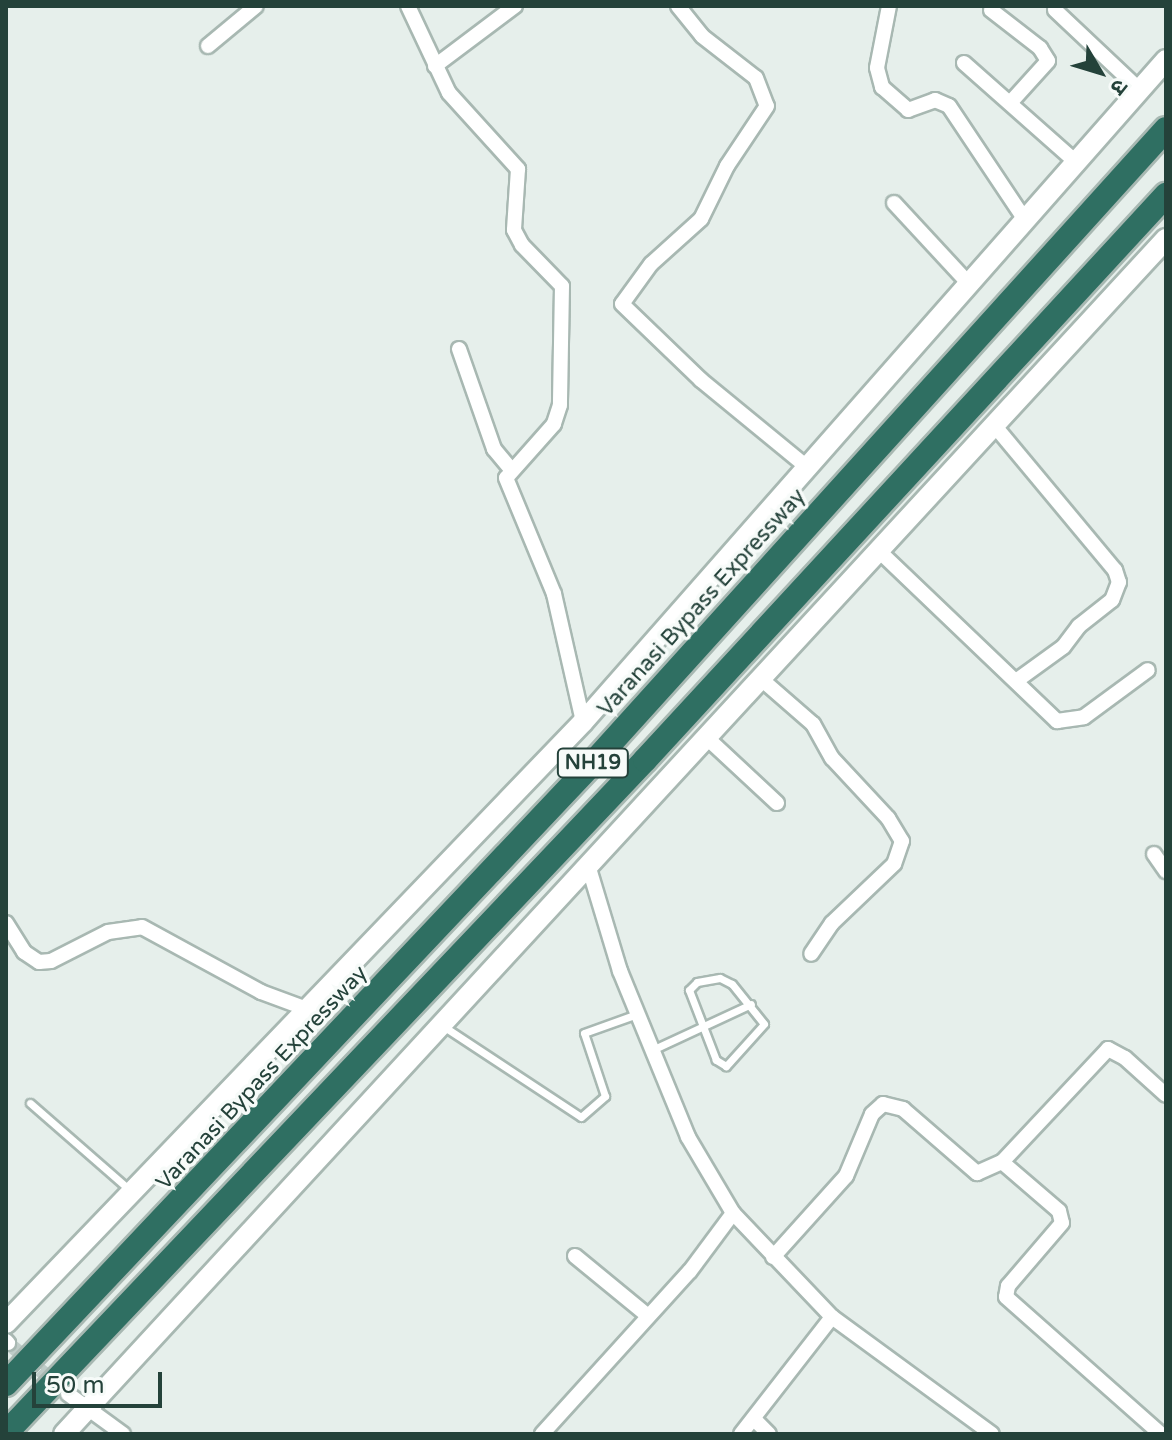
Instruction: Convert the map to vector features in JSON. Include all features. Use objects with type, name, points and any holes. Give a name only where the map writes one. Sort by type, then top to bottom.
[{"type":"highway","name":"Varanasi Bypass Expressway","points":[[6,1384],[591,765],[1166,129]]},
{"type":"highway","name":"NH19","points":[[6,1433],[645,760],[1166,195]]},
{"type":"street","points":[[208,46],[256,6]]},
{"type":"street","points":[[408,6],[435,66],[463,112],[503,148],[518,169],[514,230],[522,245],[552,270],[562,286],[560,405],[543,439],[511,469],[507,488],[554,594],[583,722]]},
{"type":"street","points":[[435,66],[515,6]]},
{"type":"street","points":[[678,6],[707,41],[756,78],[767,106],[727,166],[701,219],[651,264],[622,304],[701,380],[807,467]]},
{"type":"street","points":[[889,6],[877,68],[882,87],[908,110],[935,100],[949,106],[1025,220]]},
{"type":"street","points":[[991,10],[1040,48],[1048,61],[1011,102]]},
{"type":"street","points":[[1055,10],[1140,90]]},
{"type":"street","points":[[7,1336],[132,1192],[583,722],[1166,60]]},
{"type":"street","points":[[964,63],[1076,162]]},
{"type":"street","points":[[894,203],[969,284]]},
{"type":"street","points":[[64,1434],[1166,239]]},
{"type":"street","points":[[459,349],[494,449],[511,469]]},
{"type":"street","points":[[994,425],[1115,570],[1119,582],[1112,600],[1079,626],[1063,647],[1016,681]]},
{"type":"street","points":[[878,550],[1057,721],[1070,723],[1148,670]]},
{"type":"street","points":[[760,678],[813,724],[832,758],[888,818],[902,841],[894,864],[832,923],[811,954]]},
{"type":"street","points":[[706,737],[777,803]]},
{"type":"street","points":[[1154,854],[1166,871]]},
{"type":"street","points":[[588,865],[637,1014],[688,1137],[733,1213],[832,1317],[992,1434]]},
{"type":"street","points":[[6,923],[24,952],[39,962],[51,961],[108,932],[142,927],[261,992],[307,1009]]},
{"type":"street","points":[[773,1257],[846,1176],[872,1114],[883,1104],[903,1109],[966,1168],[989,1171],[1002,1162],[1108,1049],[1125,1058],[1166,1095]]},
{"type":"street","points":[[1002,1162],[1059,1211],[1062,1223],[1008,1286],[1006,1297],[1161,1434]]},
{"type":"street","points":[[542,1434],[648,1316],[733,1213]]},
{"type":"street","points":[[575,1256],[648,1316]]},
{"type":"street","points":[[741,1434],[832,1317]]},
{"type":"street","points":[[68,1394],[123,1434]]},
{"type":"street","points":[[754,1419],[769,1434]]},
{"type":"lane","points":[[726,979],[751,1004],[764,1024],[731,1064],[716,1060],[702,1026],[689,990],[697,982],[726,979]]},
{"type":"lane","points":[[652,1050],[751,1004]]},
{"type":"lane","points":[[442,1025],[581,1117],[605,1096],[584,1033],[637,1014]]},
{"type":"lane","points":[[30,1103],[132,1192]]},
{"type":"tunnel","points":[[8,1343],[59,1386]]}]
